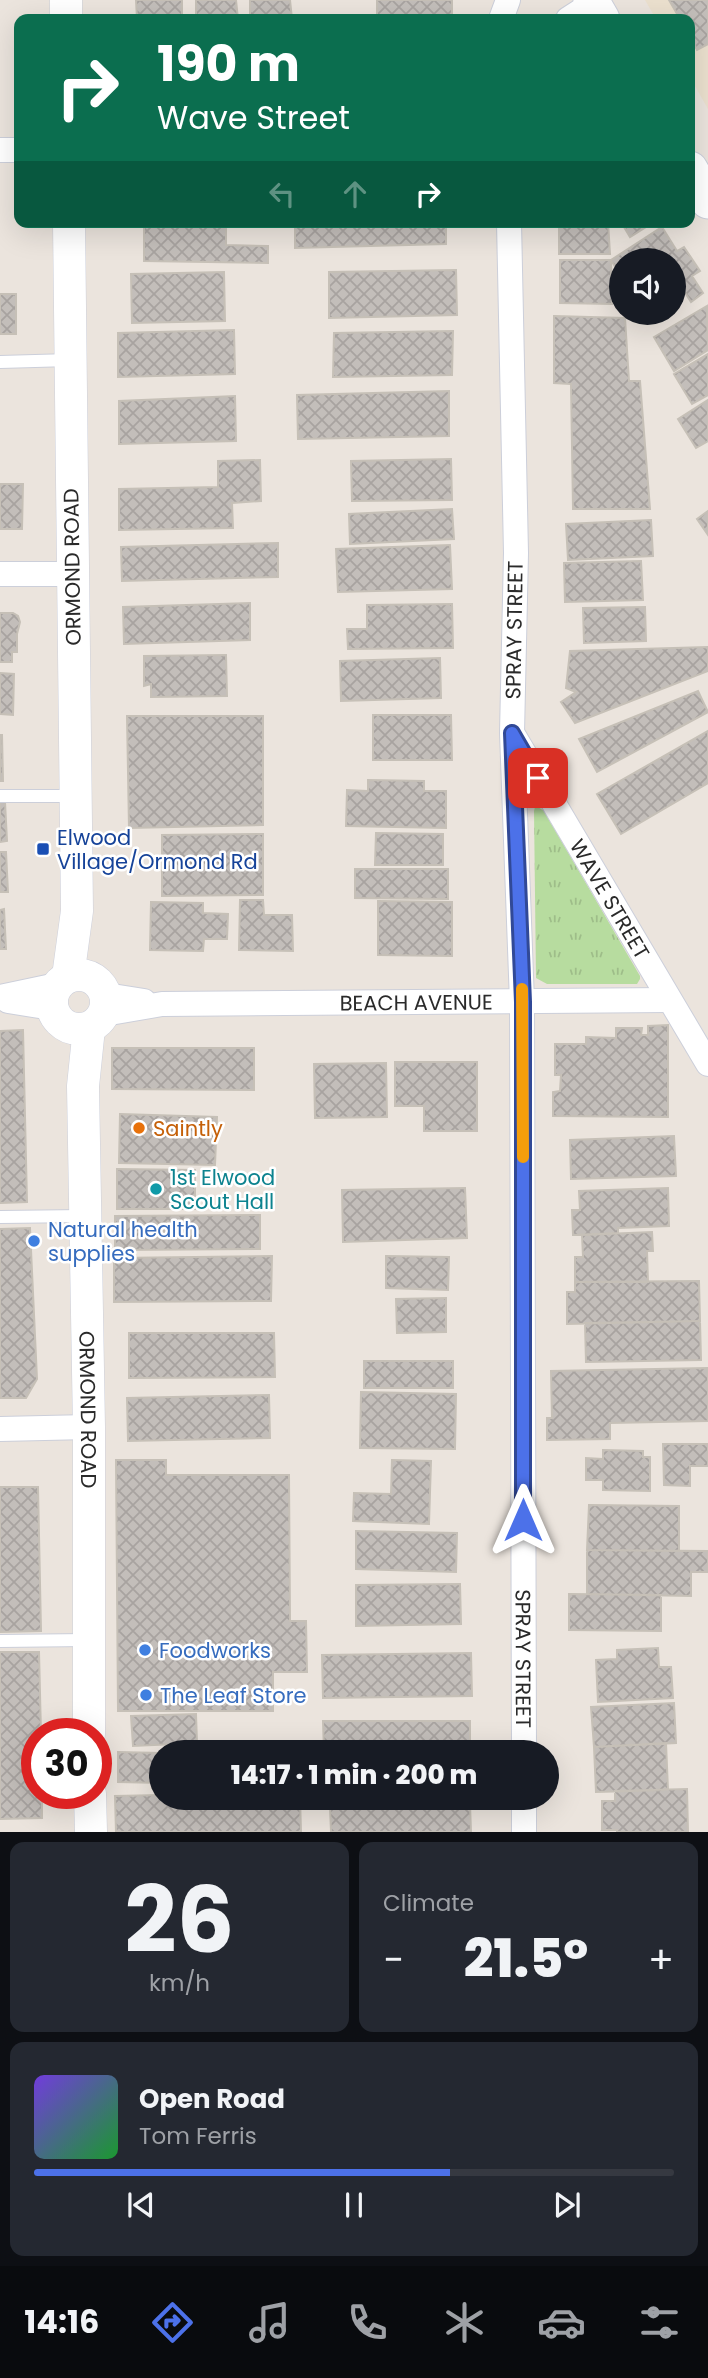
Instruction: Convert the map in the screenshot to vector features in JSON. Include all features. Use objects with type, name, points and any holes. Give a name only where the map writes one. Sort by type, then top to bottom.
[{"type":"main road","points":[[695,178],[708,201]]},
{"type":"street","name":"ORMOND ROAD","points":[[69,228],[71,574],[89,1427],[89,1718]]},
{"type":"street","name":"SPRAY STREET","points":[[509,228],[516,553],[512,733],[523,1002],[524,1740]]},
{"type":"street","points":[[0,574],[71,574]]},
{"type":"street","name":"WAVE STREET","points":[[512,733],[708,1064]]},
{"type":"street","name":"BEACH AVENUE","points":[[0,999],[162,1004],[670,1000]]},
{"type":"street","points":[[0,1429],[89,1427]]},
{"type":"street","points":[[90,1809],[90,1832]]},
{"type":"street","points":[[524,1810],[524,1832]]},
{"type":"lane","points":[[0,362],[70,360]]},
{"type":"lane","points":[[0,796],[75,796]]},
{"type":"lane","points":[[0,1217],[85,1216]]},
{"type":"lane","points":[[0,1641],[88,1640]]},
{"type":"shaded area","points":[[645,0],[708,0],[708,109],[695,86],[695,14],[653,14]]},
{"type":"green space","points":[[535,807],[544,811],[640,976],[637,984],[547,984],[536,978],[534,811]]},
{"type":"building","points":[[136,0],[182,0],[182,14],[137,14]]},
{"type":"building","points":[[196,0],[236,0],[237,14],[196,14]]},
{"type":"building","points":[[250,0],[290,0],[291,14],[250,14]]},
{"type":"building","points":[[377,0],[452,0],[452,14],[377,14]]},
{"type":"building","points":[[669,0],[708,0],[708,44],[697,50],[695,46],[695,14],[677,14]]},
{"type":"building","points":[[144,228],[226,228],[226,245],[268,246],[268,263],[144,261]]},
{"type":"building","points":[[295,228],[446,228],[446,244],[295,248]]},
{"type":"building","points":[[559,228],[608,228],[609,254],[559,254]]},
{"type":"building","points":[[625,228],[644,228],[630,237]]},
{"type":"building","points":[[660,228],[675,248],[630,248]]},
{"type":"building","points":[[686,250],[700,271],[692,276],[703,293],[691,302],[686,294]]},
{"type":"building","points":[[560,260],[609,260],[609,304],[560,303]]},
{"type":"building","points":[[456,270],[457,315],[329,318],[329,272]]},
{"type":"building","points":[[224,272],[225,321],[132,323],[131,274]]},
{"type":"building","points":[[0,294],[16,294],[16,334],[0,334]]},
{"type":"building","points":[[707,306],[708,350],[674,371],[654,337],[675,325],[686,325],[686,318]]},
{"type":"building","points":[[554,316],[609,318],[609,325],[625,325],[629,381],[640,381],[650,509],[573,509],[571,384],[554,383]]},
{"type":"building","points":[[234,330],[235,374],[118,377],[118,333]]},
{"type":"building","points":[[453,331],[452,375],[333,377],[334,333]]},
{"type":"building","points":[[708,354],[708,395],[692,404],[674,374]]},
{"type":"building","points":[[449,391],[449,436],[298,439],[297,395]]},
{"type":"building","points":[[235,396],[236,441],[119,444],[119,401]]},
{"type":"building","points":[[708,400],[708,441],[696,448],[678,419]]},
{"type":"building","points":[[451,459],[452,500],[352,501],[351,461]]},
{"type":"building","points":[[260,460],[261,501],[232,503],[233,528],[119,530],[119,489],[218,487],[218,461]]},
{"type":"building","points":[[0,484],[23,484],[22,529],[0,529]]},
{"type":"building","points":[[452,509],[454,539],[350,544],[349,514]]},
{"type":"building","points":[[708,511],[708,535],[697,519]]},
{"type":"building","points":[[651,520],[653,556],[568,560],[566,524]]},
{"type":"building","points":[[278,543],[278,577],[122,581],[121,547]]},
{"type":"building","points":[[450,545],[452,589],[338,592],[336,549]]},
{"type":"building","points":[[641,561],[643,600],[565,602],[564,563]]},
{"type":"building","points":[[250,603],[250,640],[124,644],[123,607]]},
{"type":"building","points":[[452,604],[453,648],[348,649],[347,629],[367,629],[367,605]]},
{"type":"building","points":[[645,607],[646,641],[584,643],[583,608]]},
{"type":"building","points":[[0,613],[13,613],[18,616],[20,622],[17,652],[12,652],[12,662],[0,662]]},
{"type":"building","points":[[708,647],[708,671],[575,723],[561,702],[576,692],[566,688],[570,651]]},
{"type":"building","points":[[226,655],[227,696],[151,697],[151,684],[144,686],[144,656]]},
{"type":"building","points":[[440,658],[441,698],[341,701],[340,661]]},
{"type":"building","points":[[0,673],[14,674],[13,715],[0,714]]},
{"type":"building","points":[[698,691],[708,712],[597,772],[579,739]]},
{"type":"building","points":[[373,715],[451,715],[452,760],[373,760]]},
{"type":"building","points":[[127,716],[263,716],[263,825],[129,828]]},
{"type":"building","points":[[708,731],[708,783],[621,834],[597,794]]},
{"type":"building","points":[[2,735],[3,781],[0,781]]},
{"type":"building","points":[[368,780],[424,781],[424,791],[446,791],[446,828],[346,826],[347,790],[368,791]]},
{"type":"building","points":[[0,802],[5,802],[7,841],[0,842]]},
{"type":"building","points":[[376,833],[443,834],[443,865],[375,865]]},
{"type":"building","points":[[263,834],[263,895],[162,896],[162,835]]},
{"type":"building","points":[[0,852],[6,852],[8,892],[0,892]]},
{"type":"building","points":[[355,869],[448,869],[448,899],[355,898]]},
{"type":"building","points":[[240,900],[263,900],[264,915],[292,915],[293,951],[239,950]]},
{"type":"building","points":[[378,901],[452,902],[452,956],[378,955]]},
{"type":"building","points":[[151,902],[203,903],[203,913],[228,914],[227,939],[204,939],[203,951],[150,950]]},
{"type":"building","points":[[4,909],[6,949],[0,949],[0,910]]},
{"type":"building","points":[[668,1025],[668,1117],[553,1116],[553,1092],[560,1091],[561,1075],[555,1075],[555,1044],[586,1044],[586,1037],[616,1038],[616,1028],[642,1028],[641,1035],[648,1035],[648,1026]]},
{"type":"building","points":[[23,1030],[27,1202],[0,1203],[0,1031]]},
{"type":"building","points":[[112,1048],[254,1048],[254,1090],[112,1089]]},
{"type":"building","points":[[395,1062],[477,1062],[477,1131],[424,1131],[424,1106],[395,1106]]},
{"type":"building","points":[[386,1063],[387,1117],[315,1118],[314,1064]]},
{"type":"building","points":[[120,1114],[217,1117],[215,1165],[119,1163]]},
{"type":"building","points":[[674,1136],[676,1176],[571,1179],[570,1140]]},
{"type":"building","name":"1st Elwood Scout Hall","points":[[117,1169],[195,1170],[195,1209],[117,1209]]},
{"type":"building","points":[[465,1188],[467,1238],[343,1242],[342,1190]]},
{"type":"building","points":[[668,1188],[669,1226],[618,1228],[618,1233],[573,1235],[572,1210],[580,1210],[579,1191]]},
{"type":"building","points":[[260,1215],[260,1249],[115,1250],[115,1216]]},
{"type":"building","points":[[30,1228],[37,1379],[26,1398],[0,1398],[0,1229]]},
{"type":"building","points":[[652,1232],[653,1251],[647,1251],[648,1282],[575,1282],[575,1257],[583,1257],[582,1235]]},
{"type":"building","points":[[272,1256],[271,1301],[114,1302],[114,1258]]},
{"type":"building","points":[[386,1256],[449,1257],[448,1290],[386,1288]]},
{"type":"building","points":[[699,1281],[700,1321],[567,1324],[567,1292],[575,1292],[575,1282]]},
{"type":"building","points":[[446,1298],[446,1332],[397,1333],[396,1299]]},
{"type":"building","points":[[700,1321],[701,1360],[586,1362],[585,1323]]},
{"type":"building","points":[[129,1333],[274,1333],[275,1377],[129,1378]]},
{"type":"building","points":[[364,1361],[453,1361],[453,1388],[364,1388]]},
{"type":"building","points":[[708,1368],[708,1421],[610,1423],[610,1439],[547,1440],[547,1418],[552,1418],[551,1371]]},
{"type":"building","points":[[361,1392],[456,1394],[455,1449],[360,1448]]},
{"type":"building","points":[[269,1395],[270,1438],[128,1441],[127,1398]]},
{"type":"building","points":[[663,1444],[708,1444],[708,1466],[690,1466],[690,1486],[664,1485]]},
{"type":"building","points":[[603,1450],[643,1451],[643,1457],[650,1457],[650,1491],[603,1490],[603,1480],[586,1480],[586,1458],[603,1459]]},
{"type":"building","points":[[116,1460],[166,1460],[166,1475],[289,1475],[290,1621],[306,1621],[307,1672],[273,1672],[273,1711],[118,1711]]},
{"type":"building","points":[[392,1460],[431,1461],[429,1524],[353,1521],[354,1493],[391,1494]]},
{"type":"building","points":[[0,1487],[38,1487],[41,1631],[0,1632]]},
{"type":"building","points":[[589,1505],[679,1506],[679,1551],[587,1550]]},
{"type":"building","points":[[356,1531],[457,1533],[456,1572],[356,1569]]},
{"type":"building","points":[[587,1550],[708,1551],[708,1572],[691,1572],[691,1596],[587,1594]]},
{"type":"building","points":[[460,1584],[461,1624],[356,1626],[356,1585]]},
{"type":"building","points":[[569,1594],[661,1595],[661,1631],[569,1630]]},
{"type":"building","points":[[658,1648],[659,1667],[671,1667],[673,1698],[598,1702],[596,1660],[617,1659],[617,1650]]},
{"type":"building","points":[[0,1652],[39,1652],[41,1718],[21,1718],[21,1809],[42,1809],[42,1818],[0,1819]]},
{"type":"building","points":[[471,1653],[472,1696],[323,1698],[322,1655]]},
{"type":"building","points":[[674,1703],[676,1743],[594,1747],[591,1707]]},
{"type":"building","points":[[196,1714],[197,1740],[149,1740],[149,1745],[133,1746],[131,1716]]},
{"type":"building","points":[[323,1721],[470,1721],[470,1740],[324,1740]]},
{"type":"building","points":[[666,1743],[668,1790],[596,1792],[594,1747]]},
{"type":"building","points":[[118,1752],[149,1753],[149,1783],[118,1782]]},
{"type":"building","points":[[687,1789],[688,1832],[602,1830],[602,1801],[615,1801],[615,1791]]},
{"type":"building","points":[[149,1795],[149,1810],[300,1810],[301,1832],[116,1832],[115,1796]]},
{"type":"building","points":[[330,1810],[470,1810],[471,1832],[331,1832]]},
{"type":"slow traffic","points":[[522,989],[523,1157]]},
{"type":"place","name":"Elwood Village/Ormond Rd","points":[[43,849]]},
{"type":"place","name":"Saintly","points":[[139,1128]]},
{"type":"place","name":"1st Elwood Scout Hall","points":[[156,1189]]},
{"type":"place","name":"Natural health supplies","points":[[34,1241]]},
{"type":"place","name":"Foodworks","points":[[145,1650]]},
{"type":"place","name":"The Leaf Store","points":[[146,1695]]},
{"type":"route","points":[[523,1520],[523,1002],[512,733],[538,778]]}]
